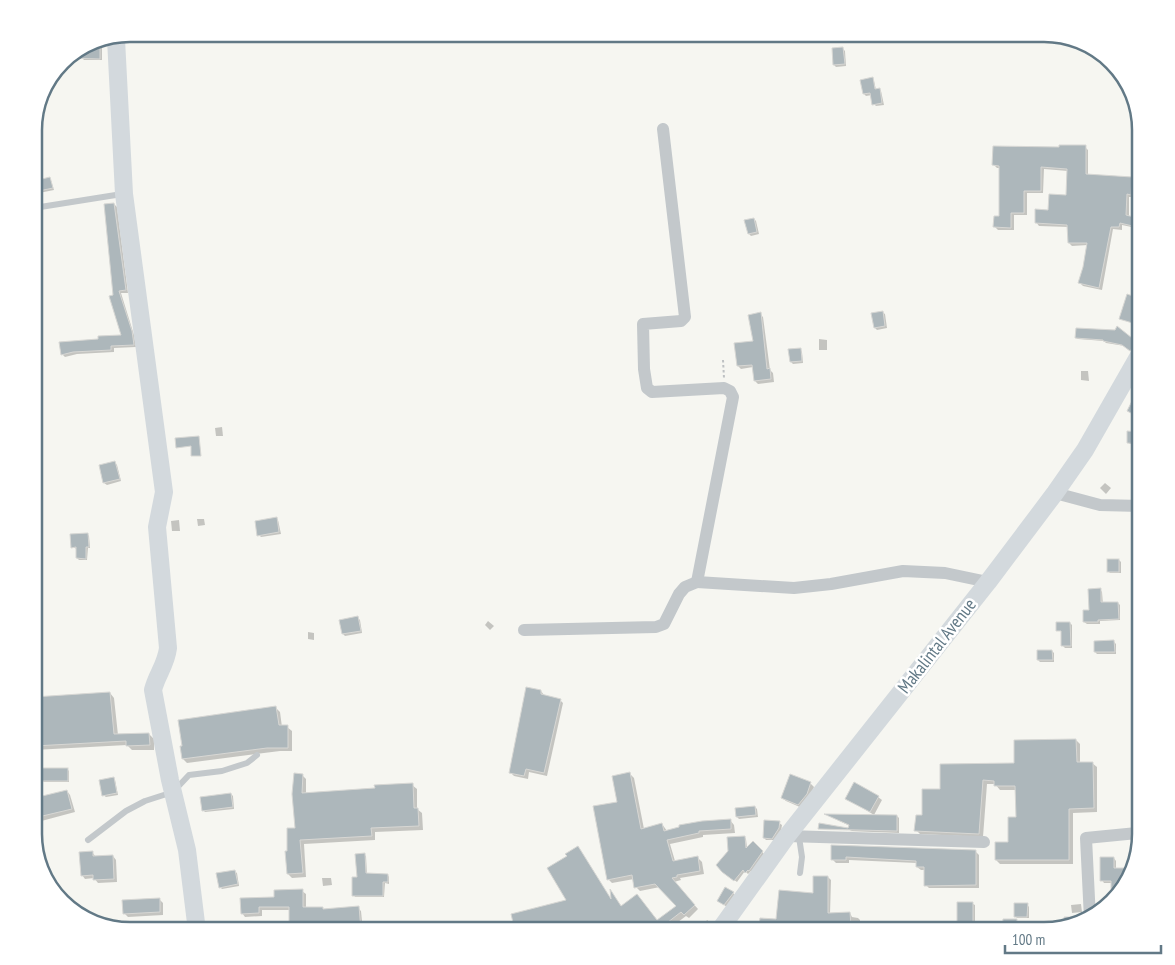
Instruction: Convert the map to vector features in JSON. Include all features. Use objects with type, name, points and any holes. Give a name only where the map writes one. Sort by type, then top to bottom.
[{"type":"street","points":[[116,44],[124,194],[164,492],[157,527],[168,648],[166,661],[153,690],[173,792],[187,850],[196,922]]},
{"type":"street","points":[[663,129],[685,317],[681,321],[643,324],[644,369],[647,388],[652,392],[724,388],[730,391],[733,397],[697,582]]},
{"type":"street","name":"Makalintal Avenue","points":[[726,922],[1055,493],[1085,450],[1132,368]]},
{"type":"street","points":[[1055,493],[1100,505],[1132,506]]},
{"type":"street","points":[[524,630],[656,627],[664,624],[679,594],[685,587],[697,582],[794,588],[831,584],[903,571],[945,573],[988,582]]},
{"type":"street","points":[[1090,910],[1086,838],[1132,836]]},
{"type":"street","points":[[793,837],[984,842]]},
{"type":"lane","points":[[43,207],[124,194]]},
{"type":"lane","points":[[88,840],[126,810],[144,801],[173,792],[188,775],[222,771],[247,762],[257,755]]},
{"type":"lane","points":[[793,837],[802,857],[800,873]]},
{"type":"path","points":[[723,360],[724,388]]},
{"type":"building","points":[[843,47],[845,64],[833,65],[832,48]]},
{"type":"building","points":[[100,48],[100,59],[80,58]]},
{"type":"building","points":[[873,77],[875,89],[880,88],[882,103],[872,105],[870,93],[863,94],[860,80]]},
{"type":"building","points":[[1059,145],[1086,145],[1086,174],[1132,177],[1131,195],[1127,194],[1126,215],[1132,217],[1132,226],[1120,223],[1119,227],[1111,227],[1099,288],[1078,283],[1087,243],[1068,243],[1067,225],[1035,223],[1035,209],[1048,210],[1049,194],[1066,195],[1067,169],[1041,167],[1041,191],[1024,191],[1024,213],[1011,213],[1011,228],[993,227],[994,216],[999,216],[999,166],[992,165],[993,146],[1059,147]]},
{"type":"building","points":[[50,177],[53,188],[43,190],[43,179]]},
{"type":"building","points":[[114,203],[126,290],[119,291],[132,331],[134,345],[111,346],[111,350],[73,352],[61,355],[59,342],[98,339],[98,336],[121,335],[109,296],[113,295],[104,204]]},
{"type":"building","points":[[754,218],[757,232],[748,234],[744,220]]},
{"type":"building","points":[[1127,294],[1132,296],[1132,323],[1119,319]]},
{"type":"building","points":[[883,311],[885,326],[874,328],[871,313]]},
{"type":"building","points":[[761,312],[767,369],[770,368],[771,379],[754,381],[752,365],[737,366],[734,343],[753,341],[748,315]]},
{"type":"building","points":[[1117,326],[1132,338],[1132,348],[1130,351],[1122,345],[1103,340],[1075,338],[1076,328],[1115,330]]},
{"type":"building","points":[[801,348],[802,361],[790,362],[788,349]]},
{"type":"building","points":[[1132,401],[1132,414],[1127,411]]},
{"type":"building","points":[[1127,431],[1132,431],[1132,443],[1127,443]]},
{"type":"building","points":[[199,436],[201,456],[191,456],[191,446],[176,448],[175,438]]},
{"type":"building","points":[[115,461],[120,479],[103,483],[99,465]]},
{"type":"building","points":[[277,517],[279,532],[257,536],[255,521]]},
{"type":"building","points":[[88,533],[89,547],[86,547],[86,559],[76,558],[76,547],[71,548],[70,534]]},
{"type":"building","points":[[1107,559],[1119,559],[1119,572],[1107,572]]},
{"type":"building","points":[[1101,588],[1101,602],[1118,602],[1119,619],[1083,622],[1083,610],[1089,610],[1088,589]]},
{"type":"building","points":[[358,616],[361,631],[342,634],[339,620]]},
{"type":"building","points":[[1056,622],[1070,622],[1071,646],[1061,646],[1061,631],[1056,631]]},
{"type":"building","points":[[1114,640],[1115,652],[1094,652],[1094,641]]},
{"type":"building","points":[[1037,650],[1052,650],[1053,660],[1037,660]]},
{"type":"building","points":[[526,687],[541,690],[541,694],[561,699],[544,773],[526,769],[524,776],[509,773]]},
{"type":"building","points":[[110,692],[114,734],[149,733],[150,745],[126,746],[126,741],[43,746],[43,696]]},
{"type":"building","points":[[276,706],[279,725],[288,725],[288,748],[267,748],[182,759],[178,720]]},
{"type":"building","points":[[1076,739],[1077,762],[1093,762],[1094,808],[1069,809],[1069,860],[995,860],[995,842],[1008,842],[1008,817],[1016,817],[1015,786],[994,786],[994,781],[983,780],[979,834],[914,831],[916,815],[922,815],[922,789],[940,789],[940,764],[1014,763],[1014,740]]},
{"type":"building","points":[[43,768],[68,768],[68,781],[43,781]]},
{"type":"building","points":[[630,772],[641,829],[662,823],[664,831],[679,827],[679,825],[731,819],[731,829],[699,831],[699,833],[667,840],[673,861],[698,856],[700,871],[677,875],[677,877],[672,878],[695,905],[684,915],[681,912],[668,922],[513,922],[511,914],[566,900],[547,868],[567,856],[565,854],[578,846],[611,899],[610,889],[621,906],[637,894],[657,920],[676,906],[655,884],[634,888],[632,875],[607,880],[593,806],[617,802],[612,776]]},
{"type":"building","points":[[294,773],[303,774],[302,793],[375,788],[374,785],[413,783],[414,808],[418,808],[419,826],[371,828],[372,836],[300,840],[303,873],[287,874],[285,851],[287,851],[287,828],[295,828],[292,794]]},
{"type":"building","points":[[790,774],[811,782],[807,794],[798,805],[781,798]]},
{"type":"building","points":[[114,777],[117,793],[102,796],[99,780]]},
{"type":"building","points":[[854,782],[879,796],[870,812],[845,799]]},
{"type":"building","points":[[67,790],[72,809],[43,816],[43,796]]},
{"type":"building","points":[[231,793],[233,807],[202,811],[200,797]]},
{"type":"building","points":[[755,806],[756,815],[736,817],[735,808]]},
{"type":"building","points":[[824,814],[897,815],[897,831],[818,829],[819,823],[848,828],[849,825]]},
{"type":"building","points":[[764,820],[780,821],[779,828],[772,839],[763,838]]},
{"type":"building","points":[[745,836],[746,848],[753,841],[763,851],[749,871],[745,873],[743,870],[734,881],[716,865],[728,851],[727,837]]},
{"type":"building","points":[[831,845],[976,850],[976,885],[924,886],[924,867],[916,867],[916,861],[846,857],[846,860],[831,860]]},
{"type":"building","points":[[93,851],[93,856],[113,855],[114,879],[93,880],[93,875],[81,876],[79,852]]},
{"type":"building","points":[[365,853],[366,873],[388,874],[388,882],[383,882],[383,896],[352,896],[352,877],[357,877],[355,854]]},
{"type":"building","points":[[1100,857],[1114,857],[1114,868],[1126,868],[1111,893],[1111,881],[1100,881]]},
{"type":"building","points":[[235,870],[238,884],[219,888],[216,873]]},
{"type":"building","points":[[813,876],[828,876],[828,913],[850,912],[851,922],[759,922],[760,918],[776,919],[779,890],[813,893]]},
{"type":"building","points":[[725,887],[734,892],[724,905],[717,901]]},
{"type":"building","points":[[303,889],[303,907],[323,907],[323,909],[359,906],[360,922],[289,922],[289,907],[259,907],[259,913],[241,914],[240,898],[274,897],[274,890]]},
{"type":"building","points":[[160,898],[160,912],[123,914],[122,900]]},
{"type":"building","points":[[957,902],[973,902],[973,922],[957,922]]},
{"type":"building","points":[[1014,903],[1028,903],[1027,917],[1014,917]]},
{"type":"building","points":[[1064,917],[1075,917],[1067,920],[1064,920]]},
{"type":"building","points":[[1003,919],[1017,919],[1017,922],[1003,922]]}]
